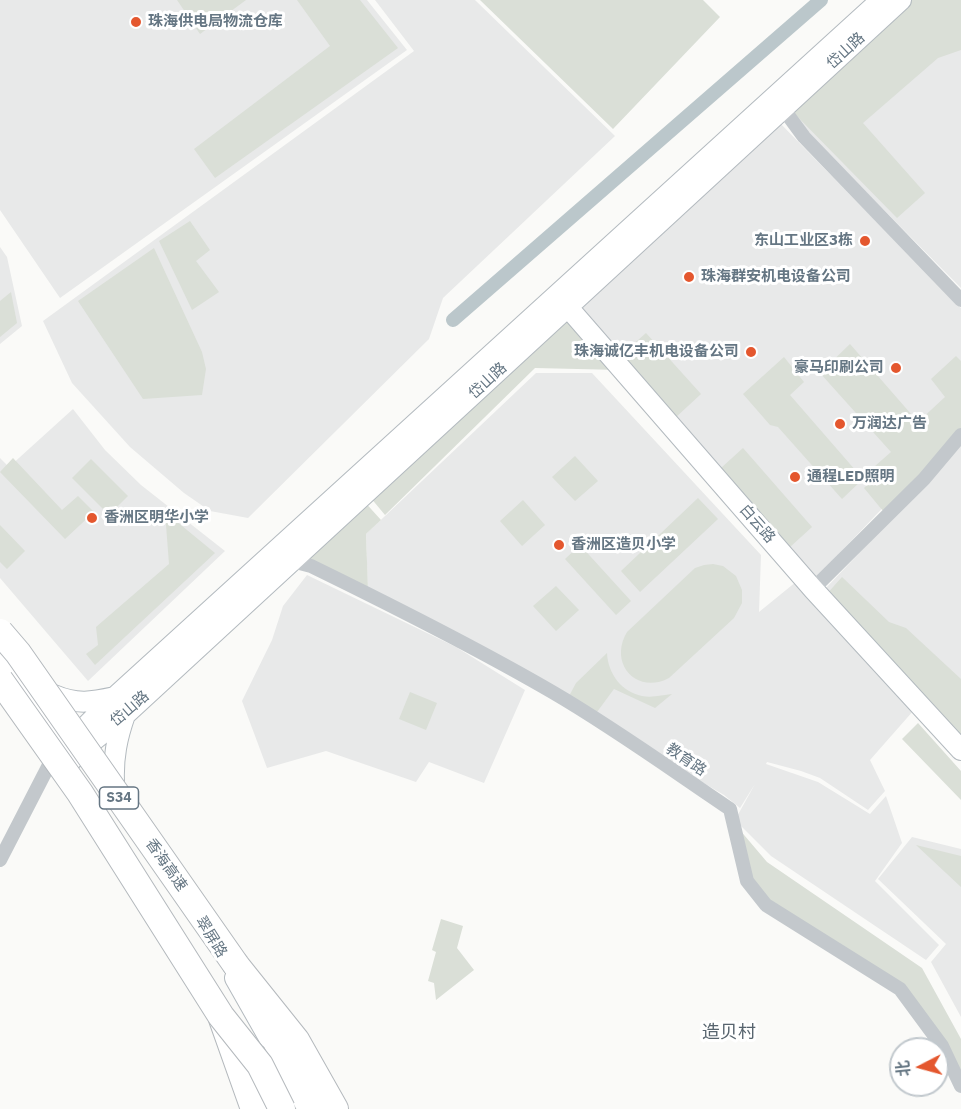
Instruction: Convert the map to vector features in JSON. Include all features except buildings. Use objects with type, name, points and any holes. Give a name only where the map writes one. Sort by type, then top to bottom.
[{"type":"highway","name":"香海高速","points":[[0,632],[18,653],[236,965],[309,1109]]},
{"type":"highway","name":"S34","points":[[0,680],[80,793],[221,1016],[260,1065],[282,1109]]},
{"type":"highway","points":[[236,965],[296,1040],[335,1109]]},
{"type":"highway","points":[[221,1016],[254,1109]]},
{"type":"street","name":"岱山路","points":[[779,103],[881,0]]},
{"type":"street","name":"岱山路","points":[[69,753],[86,737],[115,697],[563,301],[779,103],[901,0]]},
{"type":"street","points":[[779,103],[804,137],[961,300]]},
{"type":"street","name":"岱山路","points":[[86,737],[125,715],[292,561],[563,301]]},
{"type":"street","name":"白云路","points":[[563,301],[813,589],[961,750]]},
{"type":"street","points":[[813,589],[924,479],[961,435]]},
{"type":"street","name":"教育路","points":[[292,561],[311,566],[417,617],[495,659],[556,695],[730,809],[747,881],[766,905],[900,989],[942,1046],[961,1086]]},
{"type":"street","name":"翠屏路","points":[[0,623],[86,737],[225,959],[309,1109]]},
{"type":"street","name":"翠屏路","points":[[0,659],[69,753],[210,989],[272,1109]]},
{"type":"street","points":[[54,695],[77,703],[115,697]]},
{"type":"street","points":[[114,782],[115,748],[125,715]]},
{"type":"street","points":[[0,860],[49,765],[69,753]]},
{"type":"shaded area","points":[[0,0],[367,0],[407,50],[60,298],[0,210]]},
{"type":"shaded area","points":[[177,0],[246,0],[200,34]]},
{"type":"shaded area","points":[[297,0],[360,0],[398,48],[215,178],[194,149],[330,46]]},
{"type":"shaded area","points":[[375,0],[475,0],[615,136],[443,298],[429,339],[248,518],[210,511],[184,493],[130,447],[72,383],[43,321],[414,51]]},
{"type":"shaded area","points":[[480,0],[703,0],[720,17],[613,129]]},
{"type":"shaded area","points":[[901,0],[961,0],[961,50],[938,58],[863,123],[925,193],[897,218],[788,107]]},
{"type":"shaded area","points":[[961,0],[961,288],[783,108]]},
{"type":"shaded area","points":[[776,119],[961,308],[961,422],[934,454],[814,580],[571,302]]},
{"type":"shaded area","points":[[190,221],[210,250],[196,261],[219,292],[192,310],[159,241]]},
{"type":"shaded area","points":[[0,247],[7,257],[22,326],[0,344]]},
{"type":"shaded area","points":[[154,248],[202,352],[206,369],[202,395],[143,399],[78,301]]},
{"type":"shaded area","points":[[11,292],[17,323],[0,337],[0,301]]},
{"type":"shaded area","points":[[563,305],[620,370],[535,368],[385,515],[360,485]]},
{"type":"shaded area","points":[[646,333],[701,394],[675,418],[620,356]]},
{"type":"shaded area","points":[[850,344],[918,422],[945,397],[931,379],[956,356],[961,361],[961,428],[919,476],[883,511],[864,488],[867,485],[866,474],[891,452],[820,373]]},
{"type":"shaded area","points":[[784,357],[804,382],[790,395],[863,479],[842,499],[778,427],[770,425],[743,394]]},
{"type":"shaded area","name":"香洲区造贝小学","points":[[536,373],[592,373],[761,555],[759,612],[802,577],[914,710],[870,760],[885,791],[868,810],[820,778],[767,762],[766,764],[818,782],[870,814],[886,796],[902,843],[875,881],[939,945],[926,960],[771,856],[735,820],[755,784],[740,808],[724,795],[594,719],[368,594],[366,534]]},
{"type":"shaded area","name":"香洲区明华小学","points":[[73,409],[105,450],[141,485],[225,551],[88,681],[0,578],[0,458],[9,467]]},
{"type":"shaded area","points":[[961,443],[961,734],[825,589]]},
{"type":"shaded area","points":[[743,448],[812,527],[790,547],[721,468]]},
{"type":"shaded area","points":[[575,456],[598,481],[575,501],[552,477]]},
{"type":"shaded area","points":[[13,458],[62,510],[78,496],[94,512],[65,539],[0,472]]},
{"type":"shaded area","points":[[91,459],[128,496],[109,515],[72,478]]},
{"type":"shaded area","points":[[353,489],[381,520],[366,534],[368,589],[282,552]]},
{"type":"shaded area","points":[[698,498],[718,519],[640,592],[621,571]]},
{"type":"shaded area","points":[[523,500],[545,525],[522,546],[500,521]]},
{"type":"shaded area","points":[[165,512],[215,553],[95,665],[86,654],[98,645],[96,627],[169,564]]},
{"type":"shaded area","points":[[0,525],[25,551],[7,569],[0,562]]},
{"type":"shaded area","points":[[580,545],[631,601],[616,615],[565,559]]},
{"type":"shaded area","points":[[713,564],[723,566],[736,576],[742,590],[742,603],[734,618],[669,678],[657,682],[637,679],[629,673],[621,655],[622,644],[627,632],[695,568]]},
{"type":"shaded area","points":[[307,575],[456,647],[525,690],[484,783],[429,762],[416,782],[326,751],[267,768],[242,701],[272,640],[283,606]]},
{"type":"shaded area","points":[[842,577],[889,622],[906,628],[961,679],[961,744],[825,596]]},
{"type":"shaded area","points":[[556,586],[579,610],[556,631],[533,606]]},
{"type":"shaded area","points":[[607,653],[613,675],[628,691],[646,697],[672,694],[655,708],[614,689],[594,716],[568,698],[576,683]]},
{"type":"shaded area","points":[[410,692],[437,703],[426,730],[399,719]]},
{"type":"shaded area","points":[[918,723],[961,771],[961,800],[902,739]]},
{"type":"shaded area","points":[[739,829],[767,862],[922,968],[961,1039],[961,1077],[949,1058],[949,1037],[935,1037],[902,986],[768,901],[752,881]]},
{"type":"shaded area","points":[[912,837],[961,849],[961,1017],[931,962],[946,944],[878,879]]},
{"type":"shaded area","points":[[916,845],[961,856],[961,887]]},
{"type":"shaded area","points":[[441,919],[463,926],[457,948],[474,970],[436,1000],[434,983],[428,981],[436,952],[432,950]]},
{"type":"waterway","points":[[453,320],[821,0]]},
{"type":"place","name":"珠海供电局物流仓库","points":[[136,22]]},
{"type":"place","name":"东山工业区3栋","points":[[865,241]]},
{"type":"place","name":"珠海群安机电设备公司","points":[[689,277]]},
{"type":"place","name":"珠海诚亿丰机电设备公司","points":[[751,352]]},
{"type":"place","name":"豪马印刷公司","points":[[896,368]]},
{"type":"place","name":"万润达广告","points":[[840,424]]},
{"type":"place","name":"通程LED照明","points":[[795,477]]},
{"type":"place","name":"香洲区明华小学","points":[[92,518]]},
{"type":"place","name":"香洲区造贝小学","points":[[559,545]]},
{"type":"district","name":"造贝村","points":[[729,1033]]}]
